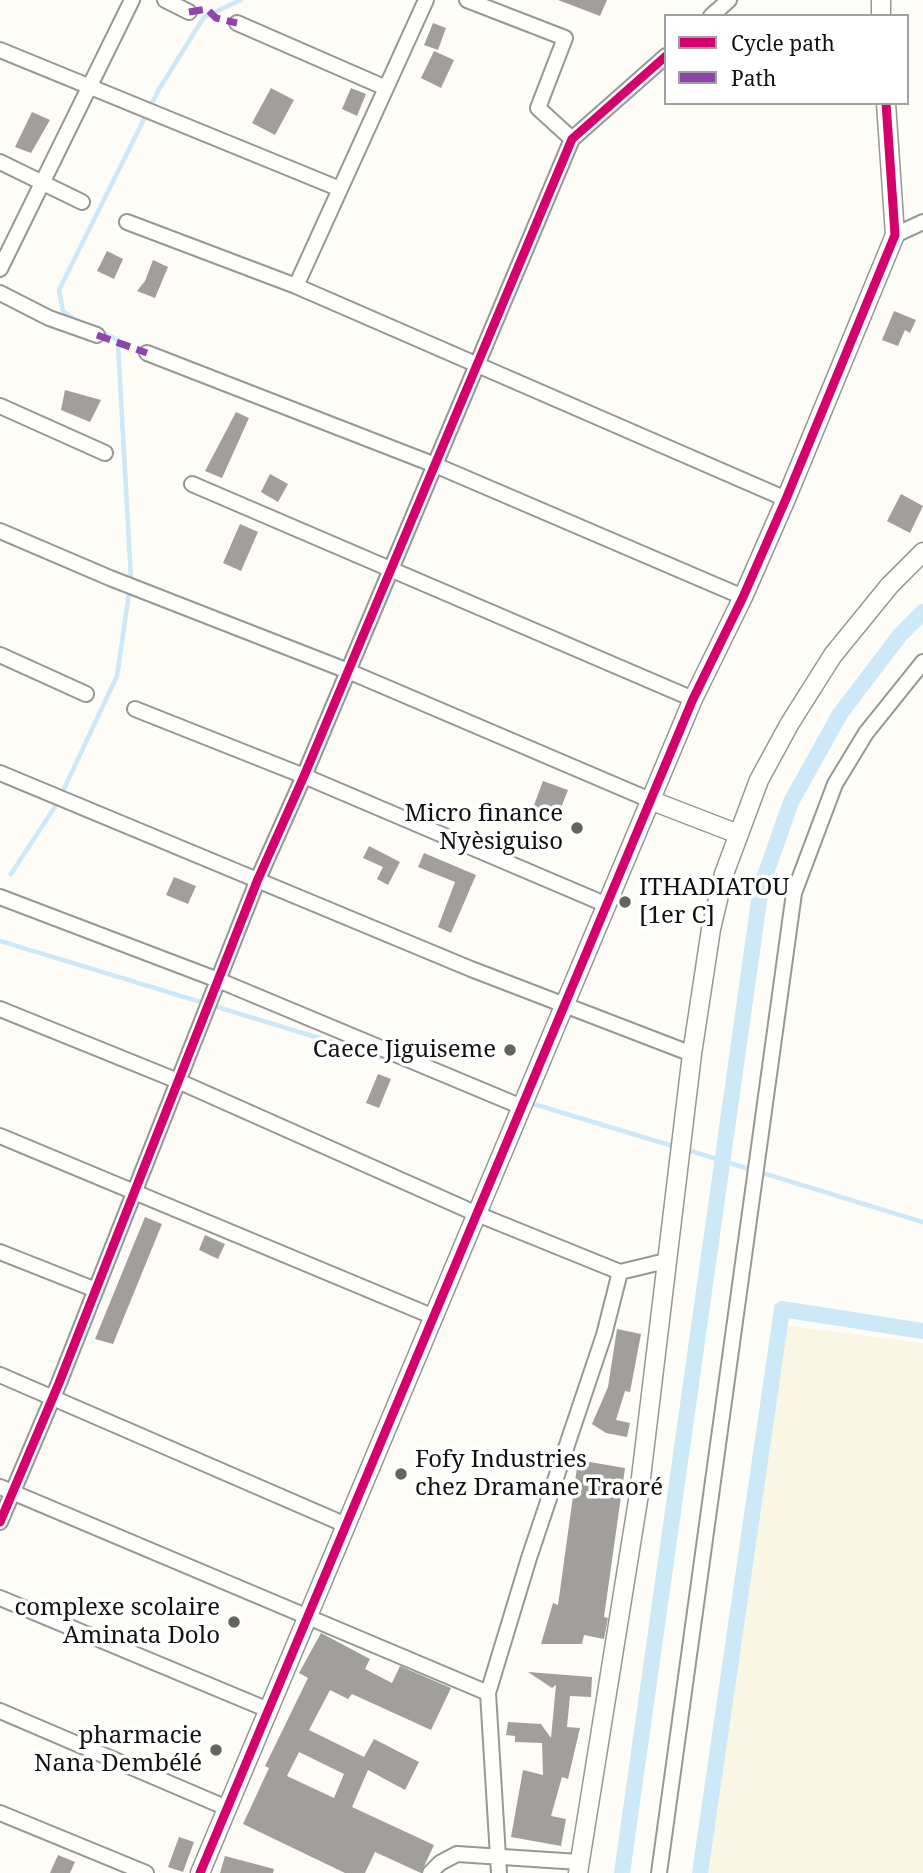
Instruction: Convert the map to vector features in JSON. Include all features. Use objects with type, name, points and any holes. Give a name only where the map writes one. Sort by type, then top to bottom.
[{"type":"street","points":[[0,269],[132,0]]},
{"type":"street","points":[[165,0],[189,12]]},
{"type":"street","points":[[296,286],[426,0]]},
{"type":"street","points":[[467,0],[565,38],[538,108],[572,139]]},
{"type":"street","points":[[713,14],[729,0]]},
{"type":"street","points":[[237,23],[386,88]]},
{"type":"street","points":[[0,50],[340,189]]},
{"type":"street","points":[[0,1522],[6,1490],[54,1396],[258,879],[304,776],[572,139],[664,58]]},
{"type":"street","points":[[200,1873],[266,1709],[308,1616],[650,800],[693,699],[743,597],[786,499],[895,234],[886,105]]},
{"type":"street","points":[[0,162],[82,202]]},
{"type":"street","points":[[127,222],[296,286],[786,499]]},
{"type":"street","points":[[895,234],[923,222]]},
{"type":"street","points":[[0,293],[49,318],[97,335]]},
{"type":"street","points":[[147,353],[435,466],[743,597]]},
{"type":"street","points":[[0,406],[105,453]]},
{"type":"street","points":[[192,484],[693,699]]},
{"type":"street","points":[[0,531],[110,578],[348,671],[650,800],[738,834]]},
{"type":"street","points":[[430,1873],[440,1863],[457,1854],[499,1855],[578,1868],[639,1494],[692,1054],[711,929],[738,834],[759,780],[790,723],[833,655],[890,585],[923,552]]},
{"type":"street","points":[[0,655],[86,694]]},
{"type":"street","points":[[659,1873],[794,893],[835,784],[866,733],[923,662]]},
{"type":"street","points":[[135,709],[304,776],[607,905]]},
{"type":"street","points":[[0,773],[471,969],[692,1054]]},
{"type":"street","points":[[0,897],[218,980],[523,1107]]},
{"type":"street","points":[[0,1009],[178,1081],[477,1214],[620,1272],[666,1261]]},
{"type":"street","points":[[0,1136],[135,1189],[433,1317]]},
{"type":"street","points":[[0,1252],[96,1290]]},
{"type":"street","points":[[499,1873],[488,1693],[529,1558],[604,1335],[620,1272]]},
{"type":"street","points":[[0,1375],[54,1396],[346,1525]]},
{"type":"street","points":[[6,1490],[488,1693]]},
{"type":"street","points":[[0,1598],[266,1709]]},
{"type":"street","points":[[0,1711],[227,1808]]},
{"type":"street","points":[[0,1812],[146,1873]]},
{"type":"shaded area","points":[[780,1325],[923,1343],[923,1873],[703,1873]]},
{"type":"building","points":[[558,0],[607,0],[600,16]]},
{"type":"building","points":[[433,23],[446,28],[438,50],[424,45]]},
{"type":"building","points":[[434,51],[454,60],[441,88],[421,78]]},
{"type":"building","points":[[271,88],[294,100],[275,135],[252,123]]},
{"type":"building","points":[[351,88],[366,94],[357,116],[342,109]]},
{"type":"building","points":[[32,112],[50,120],[31,153],[15,147]]},
{"type":"building","points":[[107,251],[123,259],[114,279],[97,271]]},
{"type":"building","points":[[153,260],[168,267],[155,298],[137,291],[145,281]]},
{"type":"building","points":[[894,311],[916,320],[910,333],[905,330],[898,346],[882,340]]},
{"type":"building","points":[[65,390],[101,400],[90,422],[61,410]]},
{"type":"building","points":[[236,412],[249,418],[222,478],[205,471]]},
{"type":"building","points":[[270,474],[288,484],[278,502],[261,492]]},
{"type":"building","points":[[901,494],[923,506],[910,533],[887,521]]},
{"type":"building","points":[[240,524],[258,532],[241,571],[223,563]]},
{"type":"building","points":[[543,781],[568,790],[555,823],[531,813]]},
{"type":"building","points":[[369,846],[400,862],[388,885],[377,879],[383,867],[363,858]]},
{"type":"building","points":[[424,853],[476,875],[451,933],[438,927],[455,882],[418,867]]},
{"type":"building","points":[[174,877],[196,886],[188,904],[166,895]]},
{"type":"building","points":[[378,1074],[391,1079],[379,1108],[366,1103]]},
{"type":"building","points":[[145,1217],[162,1224],[113,1344],[95,1339]]},
{"type":"building","points":[[205,1235],[225,1244],[218,1259],[199,1250]]},
{"type":"building","points":[[617,1329],[641,1334],[630,1392],[625,1391],[616,1420],[630,1423],[627,1437],[606,1433],[592,1424],[608,1387]]},
{"type":"building","points":[[578,1460],[625,1468],[604,1617],[608,1618],[604,1639],[584,1635],[582,1644],[541,1644],[553,1603],[558,1605]]},
{"type":"building","points":[[321,1633],[370,1659],[365,1669],[392,1683],[400,1666],[451,1688],[431,1730],[352,1694],[348,1699],[330,1690],[309,1730],[364,1757],[374,1739],[419,1762],[405,1790],[368,1770],[352,1807],[434,1845],[421,1873],[375,1852],[365,1873],[345,1873],[243,1824],[269,1768],[265,1766],[308,1678],[299,1673]],"holes":[[[299,1752],[344,1774],[334,1798],[287,1776]]]},
{"type":"building","points":[[528,1672],[592,1677],[591,1697],[570,1696],[567,1727],[580,1728],[568,1779],[562,1777],[551,1816],[566,1819],[561,1846],[511,1837],[523,1770],[543,1775],[542,1743],[515,1742],[515,1736],[506,1735],[508,1722],[541,1724],[551,1738],[556,1685],[552,1688]]},
{"type":"building","points":[[179,1837],[194,1842],[183,1872],[168,1867]]},
{"type":"building","points":[[58,1855],[75,1862],[70,1873],[50,1873]]},
{"type":"building","points":[[225,1856],[274,1869],[273,1873],[220,1873]]},
{"type":"waterway","points":[[75,320],[63,311],[59,290],[158,91],[204,17],[241,0]]},
{"type":"waterway","points":[[99,331],[118,340]]},
{"type":"waterway","points":[[118,346],[131,579]]},
{"type":"waterway","points":[[62,793],[117,676],[129,593]]},
{"type":"waterway","points":[[622,1873],[761,887],[791,802],[840,714],[900,635],[923,612]]},
{"type":"waterway","points":[[11,874],[56,805]]},
{"type":"waterway","points":[[0,941],[401,1063]]},
{"type":"waterway","points":[[530,1103],[676,1147]]},
{"type":"waterway","points":[[684,1149],[923,1222]]},
{"type":"waterway","points":[[700,1873],[782,1309],[923,1331]]},
{"type":"marked path","points":[[189,12],[207,9],[216,18],[237,23]]},
{"type":"marked path","points":[[97,335],[147,353]]},
{"type":"cycle path","points":[[0,1522],[59,1383],[258,879],[304,776],[572,139],[664,58]]},
{"type":"cycle path","points":[[200,1873],[693,699],[743,597],[786,499],[895,235],[886,105]]},
{"type":"place","name":"Micro finance Nyèsiguiso","points":[[577,828]]},
{"type":"place","name":"ITHADIATOU [1er C]","points":[[625,902]]},
{"type":"place","name":"Caece Jiguiseme","points":[[510,1050]]},
{"type":"place","name":"Fofy Industries chez Dramane Traoré","points":[[401,1474]]},
{"type":"place","name":"complexe scolaire Aminata Dolo","points":[[234,1622]]},
{"type":"place","name":"pharmacie Nana Dembélé","points":[[216,1750]]}]
